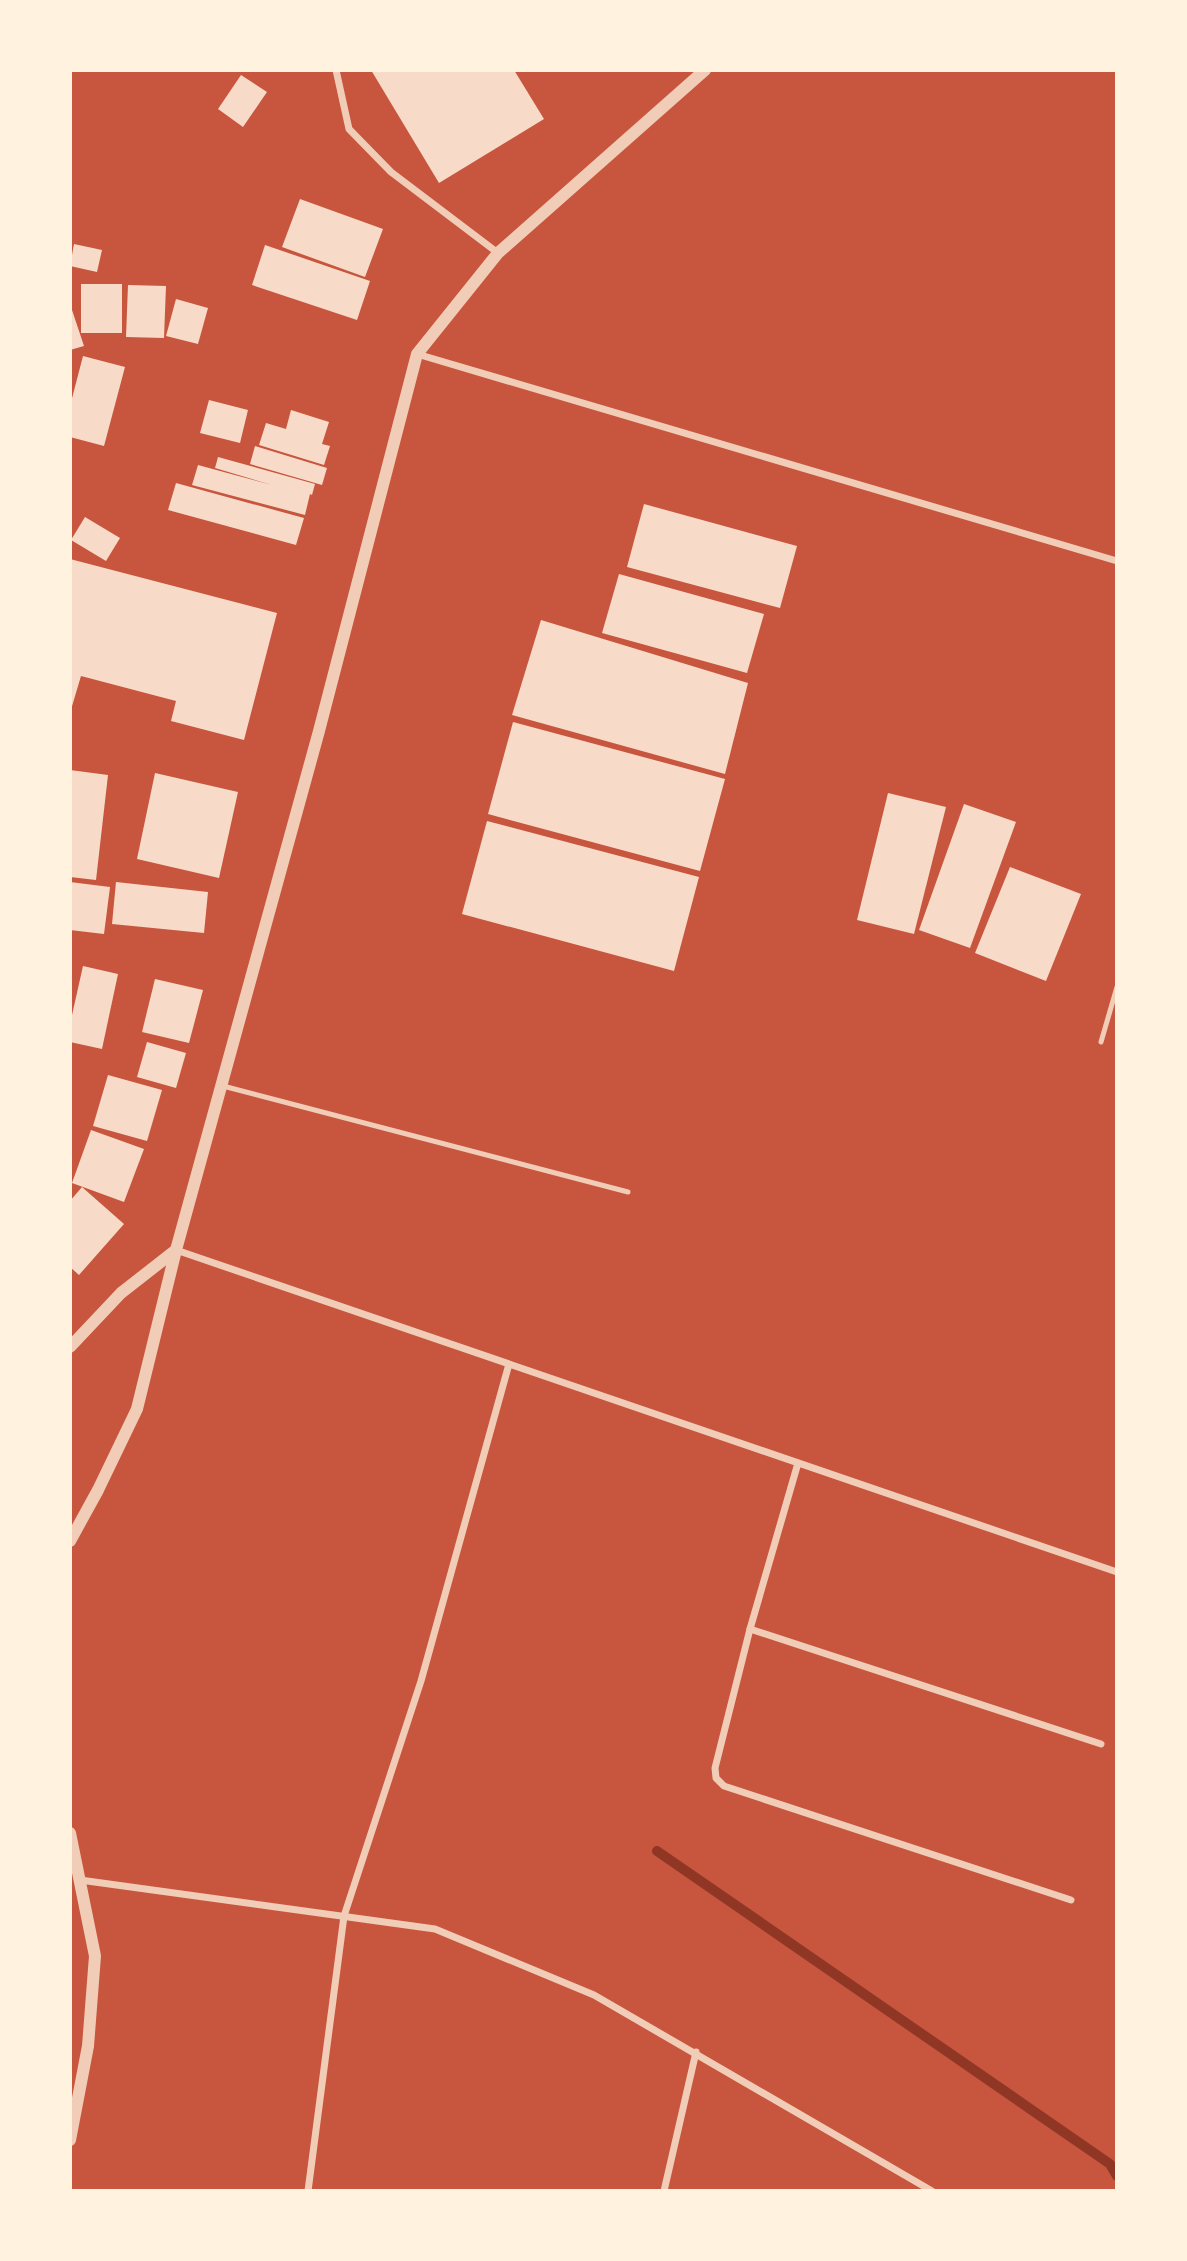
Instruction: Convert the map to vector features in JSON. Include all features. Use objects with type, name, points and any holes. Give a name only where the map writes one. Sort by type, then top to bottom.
[{"type":"street","points":[[336,70],[349,128],[391,172],[498,253]]},
{"type":"street","points":[[70,1541],[137,1409],[176,1250],[319,731],[417,354],[498,253],[705,70]]},
{"type":"street","points":[[417,354],[1117,561]]},
{"type":"street","points":[[70,1347],[121,1293],[176,1250]]},
{"type":"street","points":[[176,1250],[1117,1572]]},
{"type":"street","points":[[308,2191],[344,1916],[421,1681],[509,1364]]},
{"type":"street","points":[[798,1463],[750,1629],[715,1768],[716,1778],[724,1787],[1071,1900]]},
{"type":"street","points":[[750,1629],[1101,1744]]},
{"type":"street","points":[[70,1833],[95,1956],[88,2046],[70,2140]]},
{"type":"street","points":[[80,1880],[435,1929],[594,1995],[932,2191]]},
{"type":"street","points":[[664,2191],[696,2052]]},
{"type":"lane","points":[[1101,1042],[1117,987]]},
{"type":"lane","points":[[220,1085],[628,1192]]},
{"type":"building","points":[[371,70],[514,70],[544,119],[439,183]]},
{"type":"building","points":[[241,75],[267,92],[243,127],[218,109]]},
{"type":"building","points":[[300,199],[383,229],[365,277],[282,247]]},
{"type":"building","points":[[74,244],[102,250],[97,272],[70,266]]},
{"type":"building","points":[[265,245],[370,281],[357,320],[252,285]]},
{"type":"building","points":[[81,284],[122,284],[122,333],[81,333]]},
{"type":"building","points":[[128,285],[166,286],[164,338],[126,337]]},
{"type":"building","points":[[176,299],[208,308],[198,344],[166,336]]},
{"type":"building","points":[[70,304],[84,346],[70,350]]},
{"type":"building","points":[[83,356],[125,367],[104,446],[70,437],[70,406]]},
{"type":"building","points":[[209,400],[248,410],[240,443],[200,433]]},
{"type":"building","points":[[291,410],[329,422],[322,444],[330,446],[324,465],[259,445],[266,423],[286,429]]},
{"type":"building","points":[[255,446],[327,468],[322,485],[250,464]]},
{"type":"building","points":[[218,457],[315,484],[305,515],[192,485],[198,465],[272,485],[215,468]]},
{"type":"building","points":[[176,483],[304,518],[296,545],[168,510]]},
{"type":"building","points":[[644,504],[797,546],[780,608],[627,567]]},
{"type":"building","points":[[85,517],[120,538],[106,561],[71,540]]},
{"type":"building","points":[[70,559],[277,613],[244,740],[171,721],[176,701],[81,676],[70,713]]},
{"type":"building","points":[[619,574],[764,614],[747,673],[602,633]]},
{"type":"building","points":[[541,620],[748,683],[725,774],[512,715]]},
{"type":"building","points":[[513,722],[725,779],[700,871],[488,814]]},
{"type":"building","points":[[70,770],[108,775],[96,880],[70,877]]},
{"type":"building","points":[[155,773],[238,792],[219,878],[137,859]]},
{"type":"building","points":[[888,793],[946,807],[914,934],[857,920]]},
{"type":"building","points":[[964,804],[1016,822],[970,948],[919,930]]},
{"type":"building","points":[[487,821],[699,877],[674,971],[462,914]]},
{"type":"building","points":[[1010,867],[1081,894],[1046,981],[975,953]]},
{"type":"building","points":[[70,882],[110,887],[104,934],[70,930]]},
{"type":"building","points":[[116,882],[208,892],[204,933],[112,924]]},
{"type":"building","points":[[83,966],[118,974],[102,1049],[70,1042],[70,1024]]},
{"type":"building","points":[[155,979],[203,990],[189,1043],[142,1032]]},
{"type":"building","points":[[147,1042],[186,1053],[176,1088],[137,1077]]},
{"type":"building","points":[[108,1075],[162,1090],[147,1141],[93,1126]]},
{"type":"building","points":[[91,1130],[144,1149],[124,1202],[72,1183]]},
{"type":"building","points":[[82,1187],[124,1224],[79,1275],[70,1267],[70,1201]]},
{"type":"waterway","points":[[657,1851],[1110,2164],[1117,2176]]}]
